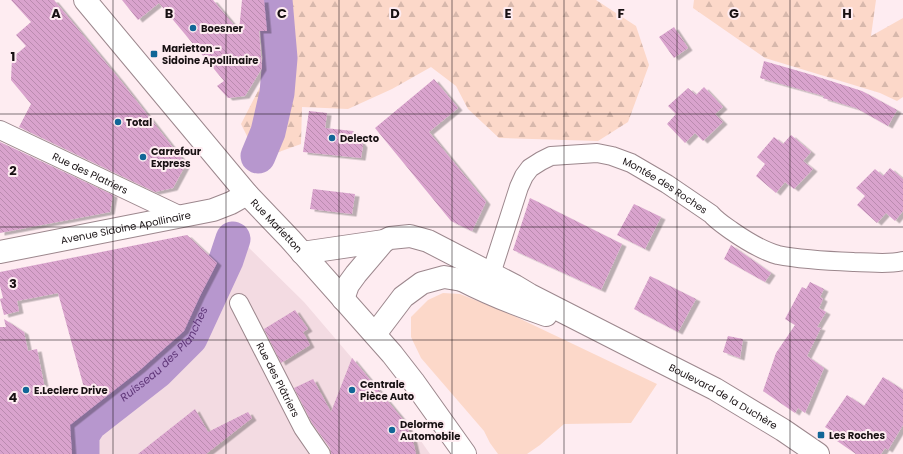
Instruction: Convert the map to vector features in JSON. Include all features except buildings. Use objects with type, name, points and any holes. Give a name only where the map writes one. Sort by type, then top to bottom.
[{"type":"street","name":"Rue Marietton","points":[[85,0],[247,194],[290,239],[375,334],[409,376],[465,454]]},
{"type":"street","name":"Rue des Platriers","points":[[0,130],[181,216]]},
{"type":"street","name":"Montée des Roches","points":[[491,274],[517,193],[524,176],[530,168],[551,156],[597,153],[612,156],[631,163],[667,184],[711,214],[715,219],[738,236],[777,255],[806,259],[840,261],[893,263],[903,260]]},
{"type":"street","name":"Avenue Sidoine Apollinaire","points":[[0,252],[213,210],[225,206],[247,194]]},
{"type":"street","name":"Boulevard de la Duchère","points":[[302,253],[410,236],[428,241],[530,295],[715,389],[783,430],[818,454]]},
{"type":"street","points":[[343,299],[348,285],[384,240]]},
{"type":"street","name":"Boulevard de la Duchère","points":[[375,334],[403,297],[422,283],[444,277],[483,282],[488,279],[491,274]]},
{"type":"street","name":"Boulevard de la Duchère","points":[[462,280],[508,302],[626,344]]},
{"type":"street","name":"Rue des Plâtriers","points":[[239,303],[303,428],[321,454]]},
{"type":"shaded area","points":[[242,241],[304,302],[416,434],[430,454],[97,454],[95,426],[176,364],[198,340],[222,294],[226,294]]},
{"type":"green space","points":[[268,0],[596,0],[636,26],[649,65],[628,122],[598,141],[499,138],[468,109],[456,86],[431,67],[392,89],[348,109],[302,107],[301,144],[276,153],[250,142],[241,124],[260,87],[272,41]]},
{"type":"green space","points":[[694,0],[876,0],[871,36],[903,18],[903,97],[897,101],[880,93],[765,58],[693,8]]},
{"type":"green space","points":[[443,293],[460,294],[510,314],[657,384],[631,423],[564,424],[527,454],[498,454],[484,431],[421,358],[411,337],[411,317],[428,300]]},
{"type":"waterway","name":"Ruisseau des Planches","points":[[258,156],[268,132],[277,93],[280,58],[275,0]]},
{"type":"waterway","name":"Ruisseau des Planches","points":[[82,454],[82,435],[89,424],[157,371],[190,338],[226,260],[233,239]]},
{"type":"place","name":"Boesner","points":[[193,28]]},
{"type":"place","name":"Marietton - Sidoine Apollinaire","points":[[154,54]]},
{"type":"place","name":"Total","points":[[118,122]]},
{"type":"place","name":"Delecto","points":[[332,138]]},
{"type":"place","name":"Carrefour Express","points":[[143,157]]},
{"type":"place","name":"E.Leclerc Drive","points":[[26,390]]},
{"type":"place","name":"Centrale Pièce Auto","points":[[352,390]]},
{"type":"place","name":"Delorme Automobile","points":[[392,430]]},
{"type":"place","name":"Les Roches","points":[[821,435]]}]
